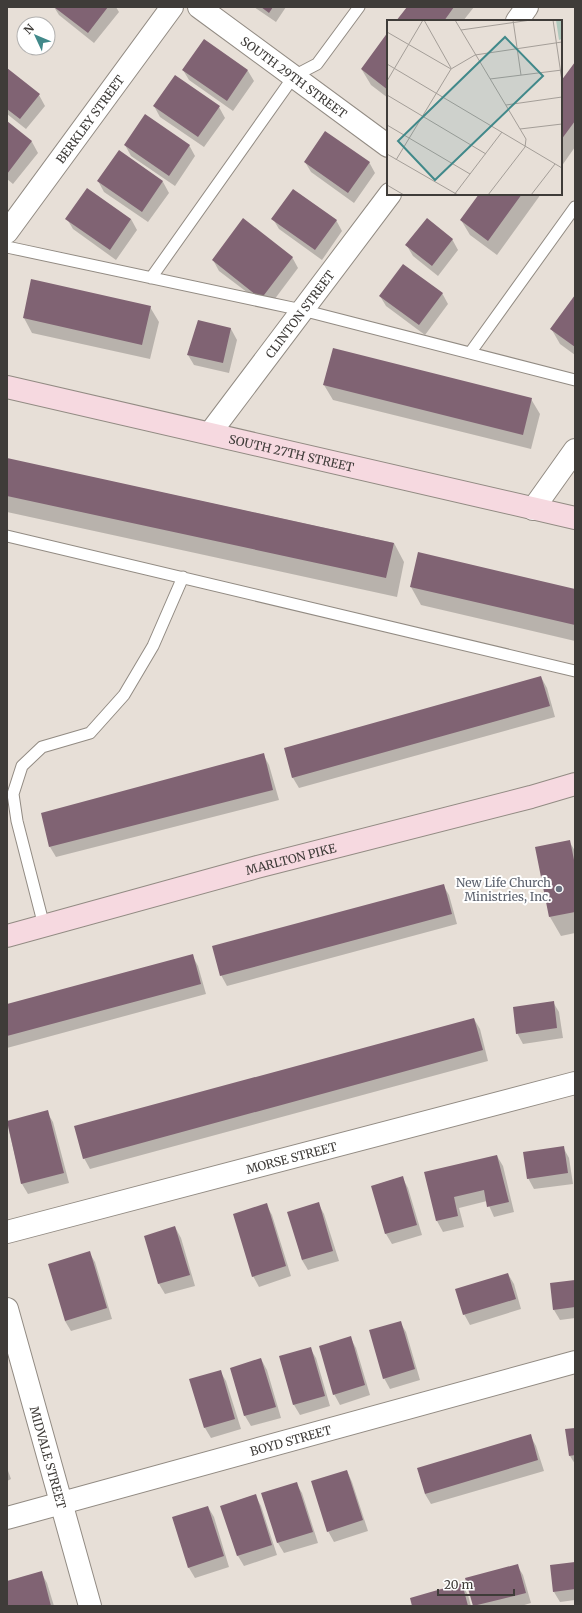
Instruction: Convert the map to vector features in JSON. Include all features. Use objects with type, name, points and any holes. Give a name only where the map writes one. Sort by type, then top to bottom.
[{"type":"main road","name":"SOUTH 27TH STREET","points":[[7,387],[575,518]]},
{"type":"main road","name":"MARLTON PIKE","points":[[7,936],[575,784]]},
{"type":"street","name":"BERKLEY STREET","points":[[7,232],[172,7]]},
{"type":"street","name":"SOUTH 29TH STREET","points":[[199,7],[387,145]]},
{"type":"street","points":[[518,20],[527,7]]},
{"type":"street","name":"CLINTON STREET","points":[[210,433],[389,195]]},
{"type":"street","points":[[533,509],[575,450]]},
{"type":"street","name":"MORSE STREET","points":[[7,1232],[575,1083]]},
{"type":"street","name":"MIDVALE STREET","points":[[7,1309],[90,1606]]},
{"type":"street","name":"BOYD STREET","points":[[7,1518],[575,1362]]},
{"type":"lane","points":[[151,278],[294,76],[317,64],[359,7]]},
{"type":"lane","points":[[470,353],[575,207]]},
{"type":"lane","points":[[7,247],[302,310],[575,380]]},
{"type":"lane","points":[[7,536],[575,671]]},
{"type":"lane","points":[[44,926],[17,821],[13,794],[22,766],[42,747],[90,733],[124,695],[153,646],[183,577]]},
{"type":"building","points":[[54,7],[108,7],[88,33]]},
{"type":"building","points":[[261,7],[273,7],[269,13]]},
{"type":"building","points":[[407,7],[454,7],[445,20],[397,20]]},
{"type":"building","points":[[387,33],[387,89],[361,69]]},
{"type":"building","points":[[204,39],[248,70],[227,101],[182,70]]},
{"type":"building","points":[[575,62],[575,121],[562,139],[562,80]]},
{"type":"building","points":[[7,68],[40,94],[20,119],[7,109]]},
{"type":"building","points":[[175,75],[220,106],[198,137],[153,106]]},
{"type":"building","points":[[145,114],[190,145],[169,176],[124,145]]},
{"type":"building","points":[[7,121],[32,141],[7,174]]},
{"type":"building","points":[[325,131],[370,162],[348,193],[304,162]]},
{"type":"building","points":[[119,150],[163,181],[142,212],[97,181]]},
{"type":"building","points":[[87,188],[131,219],[110,250],[65,219]]},
{"type":"building","points":[[293,189],[337,220],[315,250],[271,219]]},
{"type":"building","points":[[478,195],[521,195],[488,241],[460,220]]},
{"type":"building","points":[[243,218],[293,257],[261,299],[212,260]]},
{"type":"building","points":[[427,218],[453,239],[432,266],[405,245]]},
{"type":"building","points":[[403,264],[443,293],[419,325],[379,296]]},
{"type":"building","points":[[31,279],[151,306],[142,345],[23,318]]},
{"type":"building","points":[[575,295],[575,347],[550,329]]},
{"type":"building","points":[[198,320],[231,328],[223,363],[187,355]]},
{"type":"building","points":[[333,348],[532,398],[523,435],[323,385]]},
{"type":"building","points":[[7,458],[394,543],[386,578],[7,496]]},
{"type":"building","points":[[418,552],[575,589],[575,625],[410,587]]},
{"type":"building","points":[[541,676],[550,706],[292,778],[284,748]]},
{"type":"building","points":[[264,753],[273,790],[49,847],[41,813]]},
{"type":"building","name":"New Life Church Ministries, Inc.","points":[[570,840],[575,865],[575,912],[549,917],[535,847]]},
{"type":"building","points":[[444,884],[452,914],[220,976],[212,946]]},
{"type":"building","points":[[193,954],[201,984],[7,1036],[7,1004]]},
{"type":"building","points":[[554,1001],[557,1028],[516,1034],[513,1007]]},
{"type":"building","points":[[474,1018],[483,1050],[83,1159],[74,1126]]},
{"type":"building","points":[[48,1110],[64,1173],[21,1184],[7,1121]]},
{"type":"building","points":[[564,1146],[568,1173],[527,1179],[523,1152]]},
{"type":"building","points":[[497,1155],[509,1202],[487,1207],[484,1190],[454,1197],[458,1216],[436,1221],[424,1172]]},
{"type":"building","points":[[403,1176],[417,1225],[385,1234],[371,1186]]},
{"type":"building","points":[[319,1202],[333,1251],[302,1260],[287,1212]]},
{"type":"building","points":[[267,1203],[286,1266],[252,1277],[233,1214]]},
{"type":"building","points":[[175,1226],[190,1275],[158,1284],[144,1236]]},
{"type":"building","points":[[90,1251],[107,1308],[65,1321],[48,1264]]},
{"type":"building","points":[[508,1273],[516,1299],[463,1315],[455,1289]]},
{"type":"building","points":[[575,1280],[575,1307],[553,1310],[550,1283]]},
{"type":"building","points":[[401,1321],[415,1369],[383,1379],[369,1330]]},
{"type":"building","points":[[351,1336],[365,1385],[333,1395],[319,1346]]},
{"type":"building","points":[[311,1347],[325,1396],[293,1405],[279,1356]]},
{"type":"building","points":[[261,1358],[276,1407],[244,1416],[230,1368]]},
{"type":"building","points":[[221,1370],[235,1419],[204,1428],[189,1379]]},
{"type":"building","points":[[575,1428],[575,1455],[569,1456],[565,1429]]},
{"type":"building","points":[[531,1434],[538,1460],[425,1494],[417,1468]]},
{"type":"building","points":[[347,1470],[363,1520],[327,1532],[311,1481]]},
{"type":"building","points":[[297,1482],[313,1532],[277,1543],[261,1493]]},
{"type":"building","points":[[256,1494],[272,1545],[237,1556],[220,1506]]},
{"type":"building","points":[[208,1506],[224,1556],[188,1568],[172,1517]]},
{"type":"building","points":[[575,1562],[575,1589],[553,1592],[550,1565]]},
{"type":"building","points":[[518,1564],[526,1593],[473,1606],[465,1578]]},
{"type":"building","points":[[42,1571],[51,1606],[7,1606],[7,1581]]},
{"type":"building","points":[[462,1583],[468,1606],[412,1606],[410,1598]]},
{"type":"place","name":"New Life Church Ministries, Inc.","points":[[559,889]]}]
